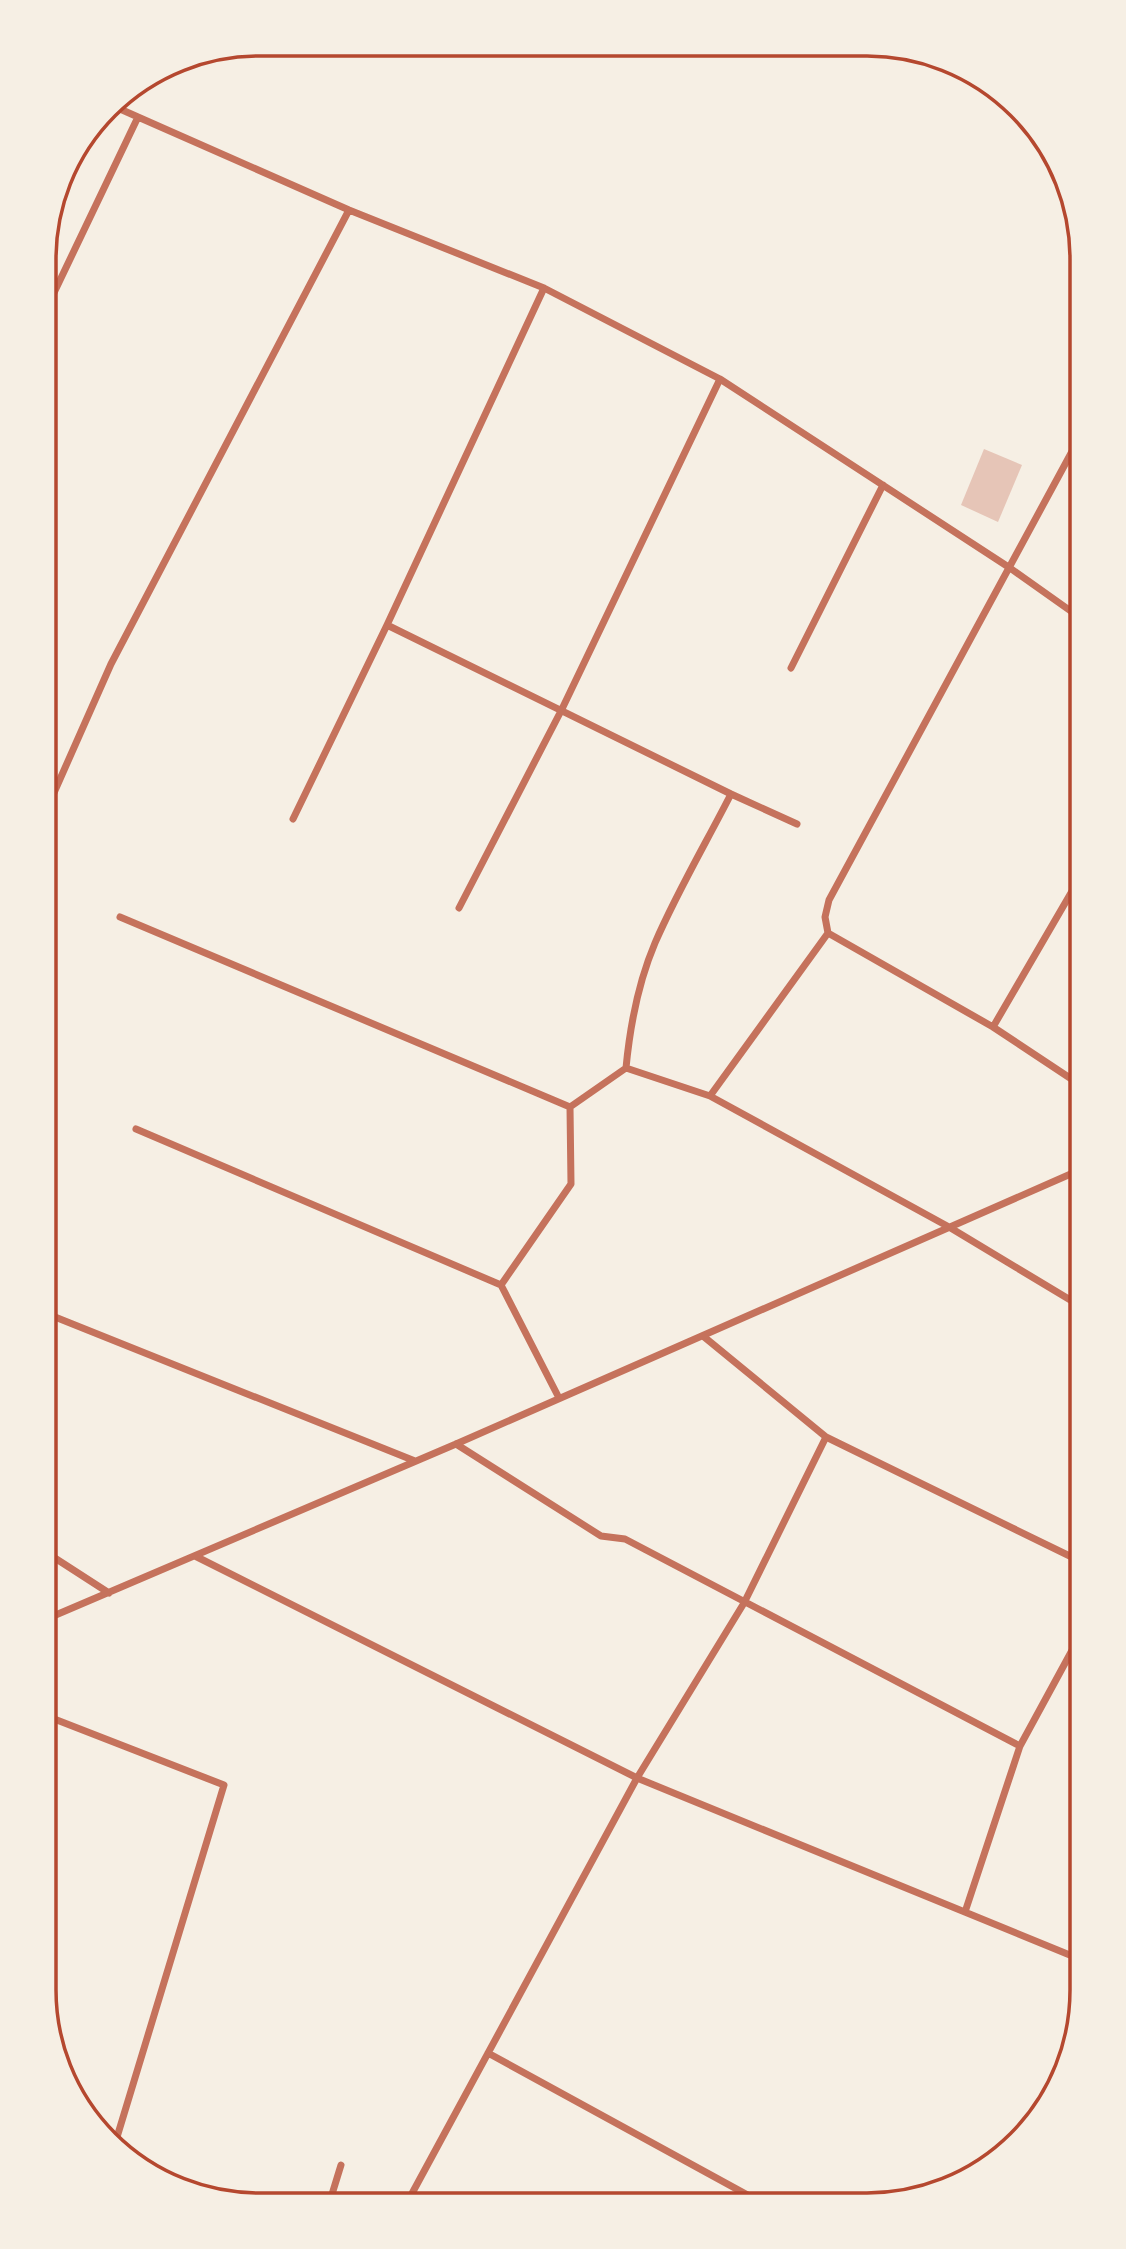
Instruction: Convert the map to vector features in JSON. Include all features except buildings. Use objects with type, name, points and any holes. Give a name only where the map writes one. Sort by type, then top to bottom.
[{"type":"street","points":[[121,110],[349,210],[544,288],[720,379],[1010,568],[1070,610]]},
{"type":"street","points":[[56,282],[138,117]]},
{"type":"street","points":[[56,788],[111,664],[349,210]]},
{"type":"street","points":[[293,820],[544,288]]},
{"type":"street","points":[[459,908],[562,709],[720,379]]},
{"type":"street","points":[[710,1097],[828,933],[825,917],[829,900],[1070,456]]},
{"type":"street","points":[[792,668],[883,485]]},
{"type":"street","points":[[387,625],[797,824]]},
{"type":"street","points":[[570,1107],[626,1069],[637,999],[655,944],[731,794]]},
{"type":"street","points":[[993,1027],[1070,895]]},
{"type":"street","points":[[120,917],[570,1107]]},
{"type":"street","points":[[828,933],[993,1027],[1070,1078]]},
{"type":"street","points":[[626,1069],[710,1097],[949,1227],[1070,1300]]},
{"type":"street","points":[[501,1285],[571,1184],[570,1107]]},
{"type":"street","points":[[136,1129],[501,1285],[559,1398]]},
{"type":"street","points":[[56,1615],[456,1444],[1070,1174]]},
{"type":"street","points":[[56,1317],[415,1461]]},
{"type":"street","points":[[703,1336],[826,1437],[1070,1556]]},
{"type":"street","points":[[412,2193],[637,1778],[744,1603],[826,1437]]},
{"type":"street","points":[[456,1444],[601,1536],[625,1539],[1020,1746]]},
{"type":"street","points":[[195,1556],[637,1778],[1070,1955]]},
{"type":"street","points":[[56,1559],[109,1593]]},
{"type":"street","points":[[965,1912],[1020,1746],[1070,1654]]},
{"type":"street","points":[[56,1720],[224,1785],[117,2136]]},
{"type":"street","points":[[488,2053],[744,2193]]},
{"type":"street","points":[[332,2193],[341,2165]]}]
